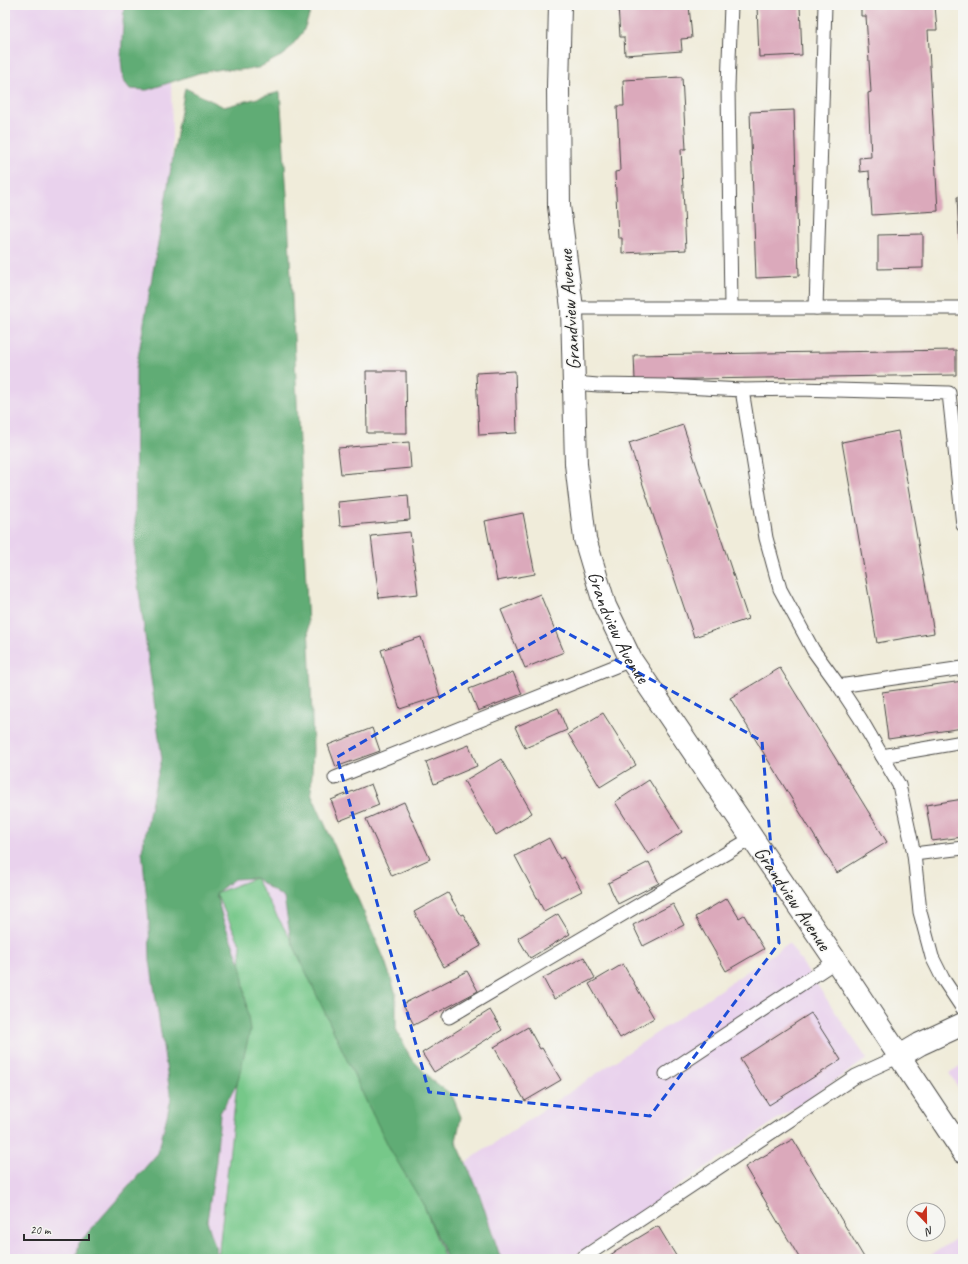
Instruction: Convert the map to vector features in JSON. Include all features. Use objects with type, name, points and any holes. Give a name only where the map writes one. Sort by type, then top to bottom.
[{"type":"street","name":"Grandview Avenue","points":[[560,5],[558,87],[559,206],[572,308],[576,464],[585,539],[605,606],[631,660],[836,961],[963,1152]]},
{"type":"street","points":[[900,1056],[920,1044],[963,1024]]},
{"type":"lane","points":[[731,5],[728,88],[731,308]]},
{"type":"lane","points":[[816,308],[825,5]]},
{"type":"lane","points":[[572,308],[963,308]]},
{"type":"lane","points":[[574,383],[742,390],[798,389],[949,393],[963,525]]},
{"type":"lane","points":[[742,390],[766,538],[780,589],[813,650],[860,718],[898,785],[914,854],[920,912],[932,957],[943,979],[963,1009]]},
{"type":"lane","points":[[335,778],[631,660]]},
{"type":"lane","points":[[839,686],[963,668]]},
{"type":"lane","points":[[882,756],[963,742]]},
{"type":"lane","points":[[449,1017],[752,838]]},
{"type":"lane","points":[[914,854],[963,848]]},
{"type":"lane","points":[[666,1074],[836,961]]},
{"type":"lane","points":[[581,1259],[856,1076],[900,1056]]},
{"type":"highlighted area","points":[[558,628],[762,741],[779,943],[650,1116],[429,1092],[337,757]]},
{"type":"shaded area","points":[[5,5],[170,5],[177,476],[483,1259],[5,1259]]},
{"type":"shaded area","points":[[789,943],[867,1059],[570,1259],[493,1259],[456,1169]]},
{"type":"shaded area","points":[[963,1064],[963,1095],[949,1073]]},
{"type":"shaded area","points":[[963,1234],[963,1259],[925,1259]]},
{"type":"green space","points":[[124,5],[313,5],[303,32],[285,54],[258,68],[239,70],[221,69],[199,73],[147,90],[130,89],[123,80],[121,59]]},
{"type":"green space","points":[[185,88],[224,107],[280,92],[287,195],[311,687],[313,750],[311,793],[384,958],[396,994],[396,1029],[410,1057],[432,1080],[452,1095],[461,1117],[456,1141],[478,1190],[501,1259],[447,1259],[424,1206],[391,1151],[367,1103],[291,940],[284,898],[255,878],[234,879],[216,893],[223,920],[241,965],[250,1031],[237,1084],[220,1113],[216,1161],[207,1221],[219,1259],[76,1259],[79,1243],[158,1153],[171,1099],[150,960],[149,921],[142,851],[154,790],[162,759],[135,563],[136,369]]},
{"type":"green space","points":[[255,878],[291,940],[424,1206],[445,1259],[218,1259],[237,1084],[241,946],[216,893]]},
{"type":"building","points":[[618,5],[689,5],[692,38],[681,39],[682,51],[625,55],[624,37],[620,37]]},
{"type":"building","points":[[757,5],[800,5],[802,55],[759,57]]},
{"type":"building","points":[[861,5],[935,5],[937,30],[928,30],[938,211],[872,215],[869,171],[860,172],[859,158],[871,157],[868,93],[871,92],[866,16],[861,16]]},
{"type":"building","points":[[682,77],[686,149],[681,149],[686,250],[622,253],[622,238],[618,238],[615,172],[620,171],[617,106],[624,106],[623,80]]},
{"type":"building","points":[[794,110],[799,276],[756,278],[750,112]]},
{"type":"building","points":[[963,196],[963,253],[960,253],[957,197]]},
{"type":"building","points":[[923,234],[923,268],[878,269],[878,235]]},
{"type":"building","points":[[956,350],[956,375],[635,380],[634,355]]},
{"type":"building","points":[[366,371],[406,371],[407,433],[367,433]]},
{"type":"building","points":[[515,371],[517,433],[479,435],[476,373]]},
{"type":"building","points":[[683,425],[748,619],[694,637],[629,443]]},
{"type":"building","points":[[898,431],[934,633],[877,643],[842,442]]},
{"type":"building","points":[[409,442],[411,468],[341,474],[338,448]]},
{"type":"building","points":[[408,495],[410,520],[340,526],[338,502]]},
{"type":"building","points":[[523,513],[535,574],[497,581],[485,521]]},
{"type":"building","points":[[410,532],[418,594],[379,598],[371,536]]},
{"type":"building","points":[[540,594],[564,652],[525,668],[501,610]]},
{"type":"building","points":[[421,637],[440,696],[400,709],[381,650]]},
{"type":"building","points":[[780,668],[887,842],[837,873],[730,698]]},
{"type":"building","points":[[513,672],[522,694],[478,711],[469,689]]},
{"type":"building","points":[[963,681],[963,728],[888,739],[882,692]]},
{"type":"building","points":[[558,708],[567,730],[525,748],[515,727]]},
{"type":"building","points":[[603,713],[636,765],[600,787],[568,734]]},
{"type":"building","points":[[372,728],[380,751],[336,767],[328,745]]},
{"type":"building","points":[[469,745],[477,766],[434,784],[426,762]]},
{"type":"building","points":[[501,759],[532,813],[496,835],[464,781]]},
{"type":"building","points":[[649,780],[682,832],[648,854],[615,802]]},
{"type":"building","points":[[371,784],[379,805],[339,821],[331,800]]},
{"type":"building","points":[[963,799],[963,837],[932,841],[926,805]]},
{"type":"building","points":[[404,802],[430,859],[392,876],[366,819]]},
{"type":"building","points":[[549,838],[560,859],[563,857],[582,891],[544,911],[515,856]]},
{"type":"building","points":[[649,862],[659,883],[618,904],[608,883]]},
{"type":"building","points":[[448,893],[461,915],[463,914],[481,946],[444,967],[414,912]]},
{"type":"building","points":[[727,898],[739,918],[744,915],[764,949],[726,971],[695,917]]},
{"type":"building","points":[[673,904],[684,925],[643,946],[633,925]]},
{"type":"building","points":[[558,914],[570,934],[530,958],[518,938]]},
{"type":"building","points":[[584,957],[595,978],[554,999],[543,978]]},
{"type":"building","points":[[623,964],[654,1018],[620,1038],[589,984]]},
{"type":"building","points":[[467,971],[478,991],[414,1025],[403,1004]]},
{"type":"building","points":[[490,1010],[502,1030],[434,1072],[422,1053]]},
{"type":"building","points":[[811,1013],[841,1060],[769,1105],[740,1059]]},
{"type":"building","points":[[528,1027],[540,1049],[542,1048],[561,1080],[525,1101],[494,1047]]},
{"type":"building","points":[[793,1139],[865,1259],[800,1259],[745,1167]]},
{"type":"building","points":[[658,1226],[678,1259],[612,1259],[610,1255]]}]
